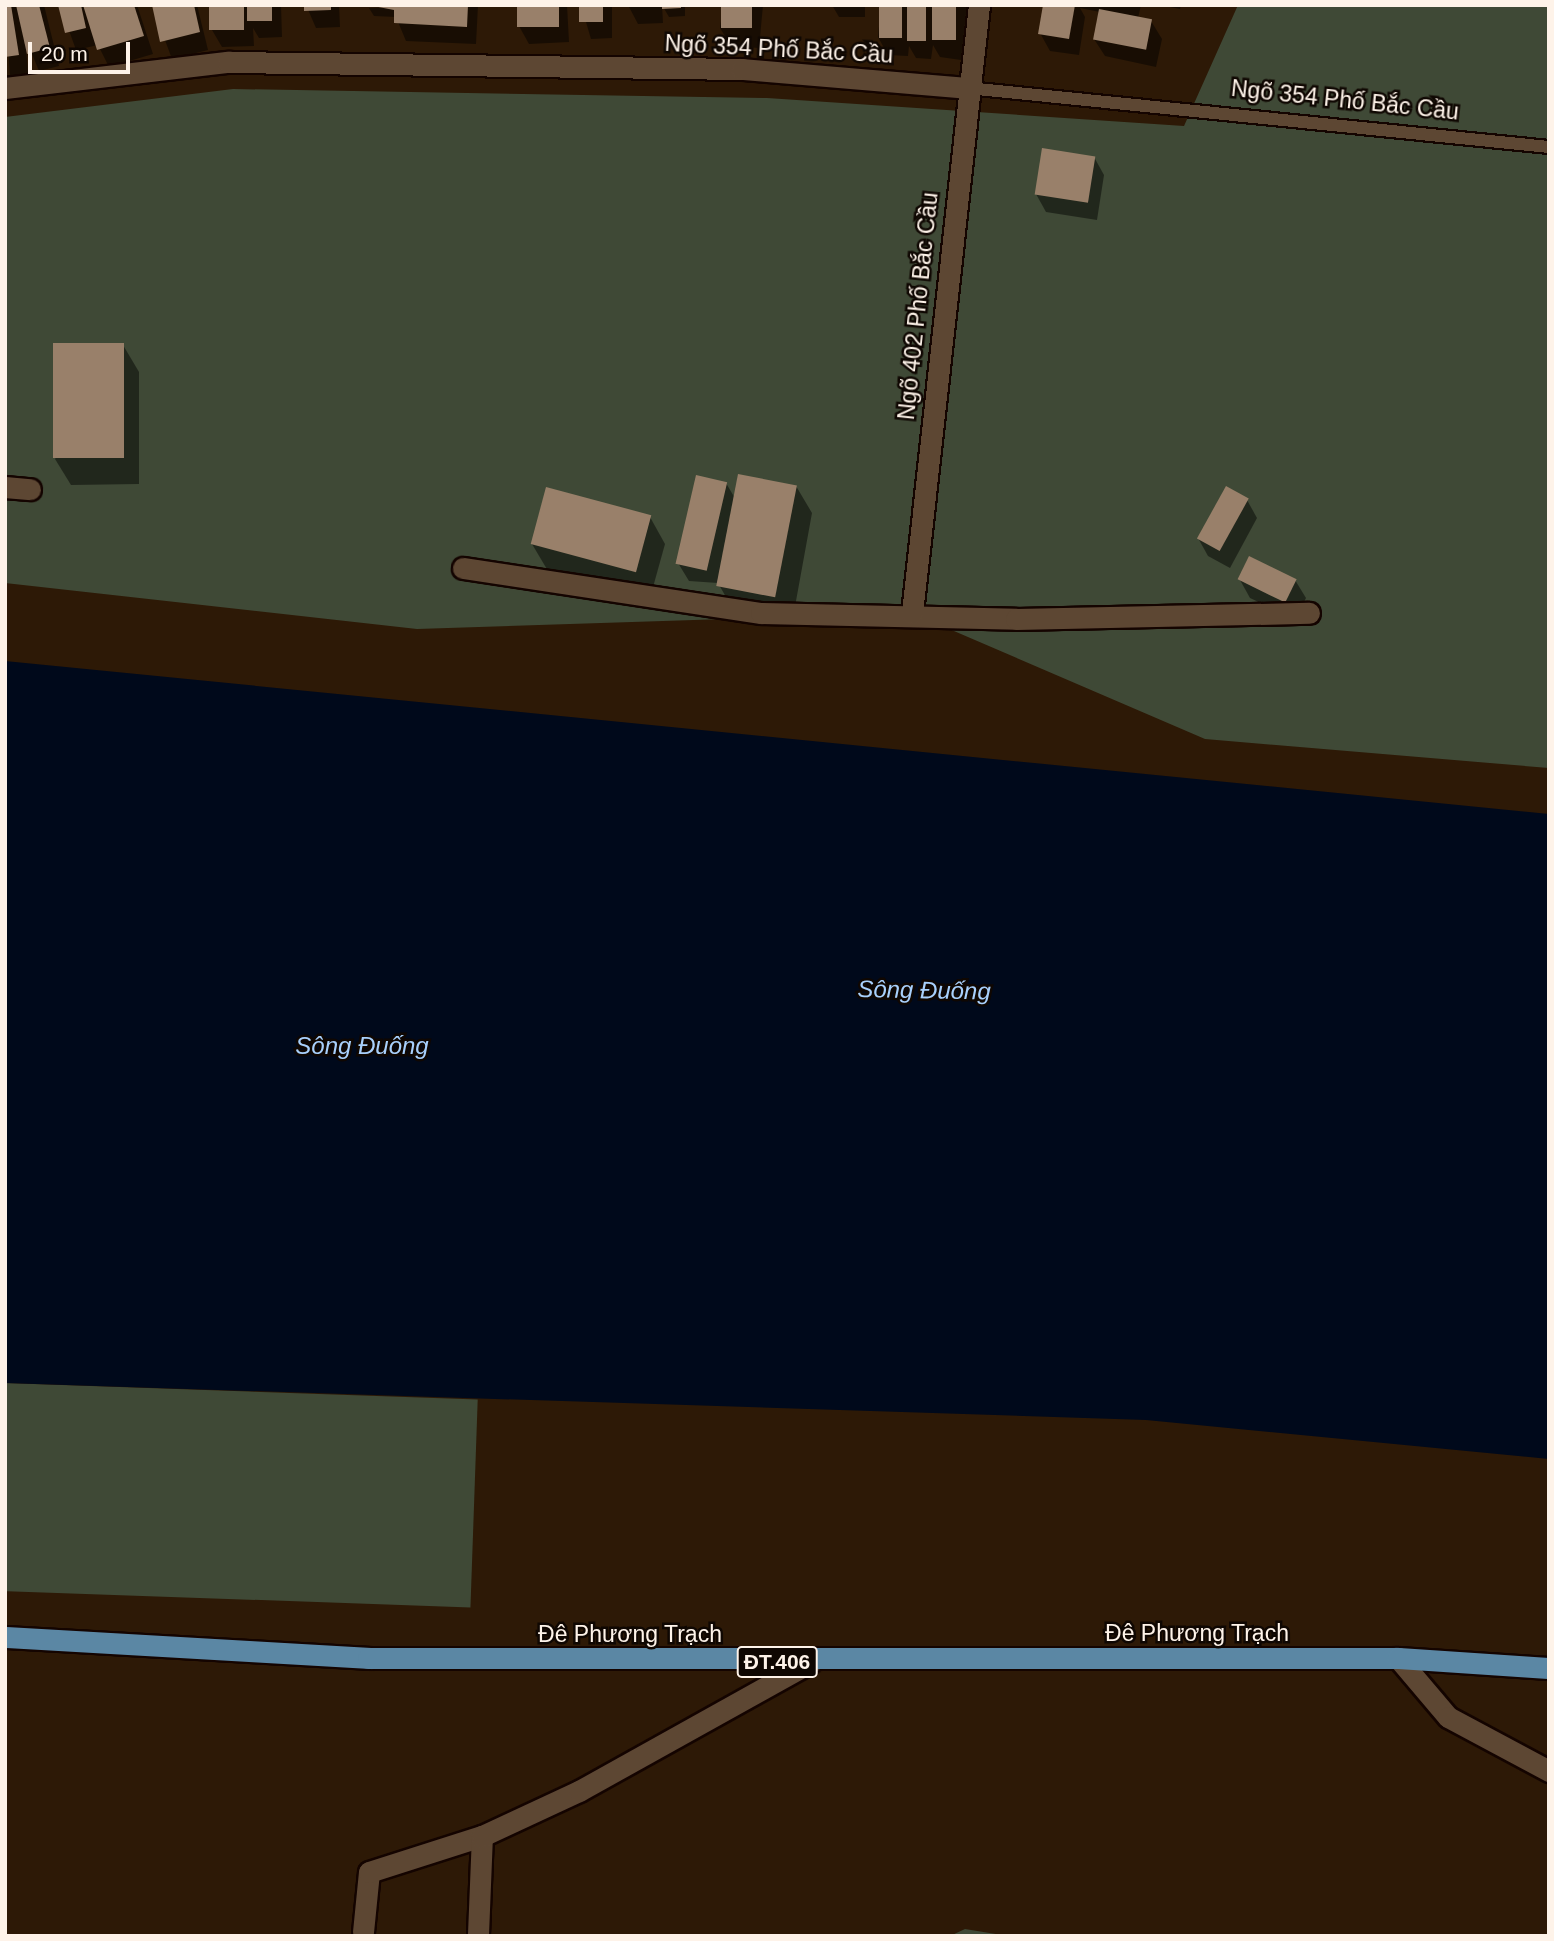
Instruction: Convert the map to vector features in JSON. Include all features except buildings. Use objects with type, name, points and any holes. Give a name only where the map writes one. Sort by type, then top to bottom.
[{"type":"main road","name":"Đê Phương Trạch","points":[[5,1637],[368,1658],[811,1662],[1398,1658],[1549,1668]]},
{"type":"street","name":"Ngõ 402 Phố Bắc Cầu","points":[[912,613],[979,5]]},
{"type":"street","name":"Ngõ 354 Phố Bắc Cầu","points":[[5,88],[228,62],[742,68],[968,88]]},
{"type":"street","points":[[5,487],[30,489]]},
{"type":"street","points":[[463,568],[761,613],[912,613],[1016,619],[1308,613]]},
{"type":"street","points":[[1398,1658],[1448,1717],[1549,1771]]},
{"type":"street","points":[[363,1932],[369,1872],[482,1836],[579,1791],[811,1662]]},
{"type":"street","points":[[478,1934],[482,1836]]},
{"type":"lane","name":"Ngõ 354 Phố Bắc Cầu","points":[[968,88],[1549,147]]},
{"type":"green space","points":[[1238,5],[1549,5],[1549,768],[1205,739],[912,613],[417,629],[5,583],[5,117],[233,89],[767,98],[1184,126]]},
{"type":"green space","points":[[5,1383],[478,1400],[470,1607],[5,1591]]},
{"type":"green space","points":[[965,1929],[1008,1936],[950,1936]]},
{"type":"water","name":"Sông Đuống","points":[[5,661],[1549,814],[1549,1459],[1146,1420],[5,1383]]}]
